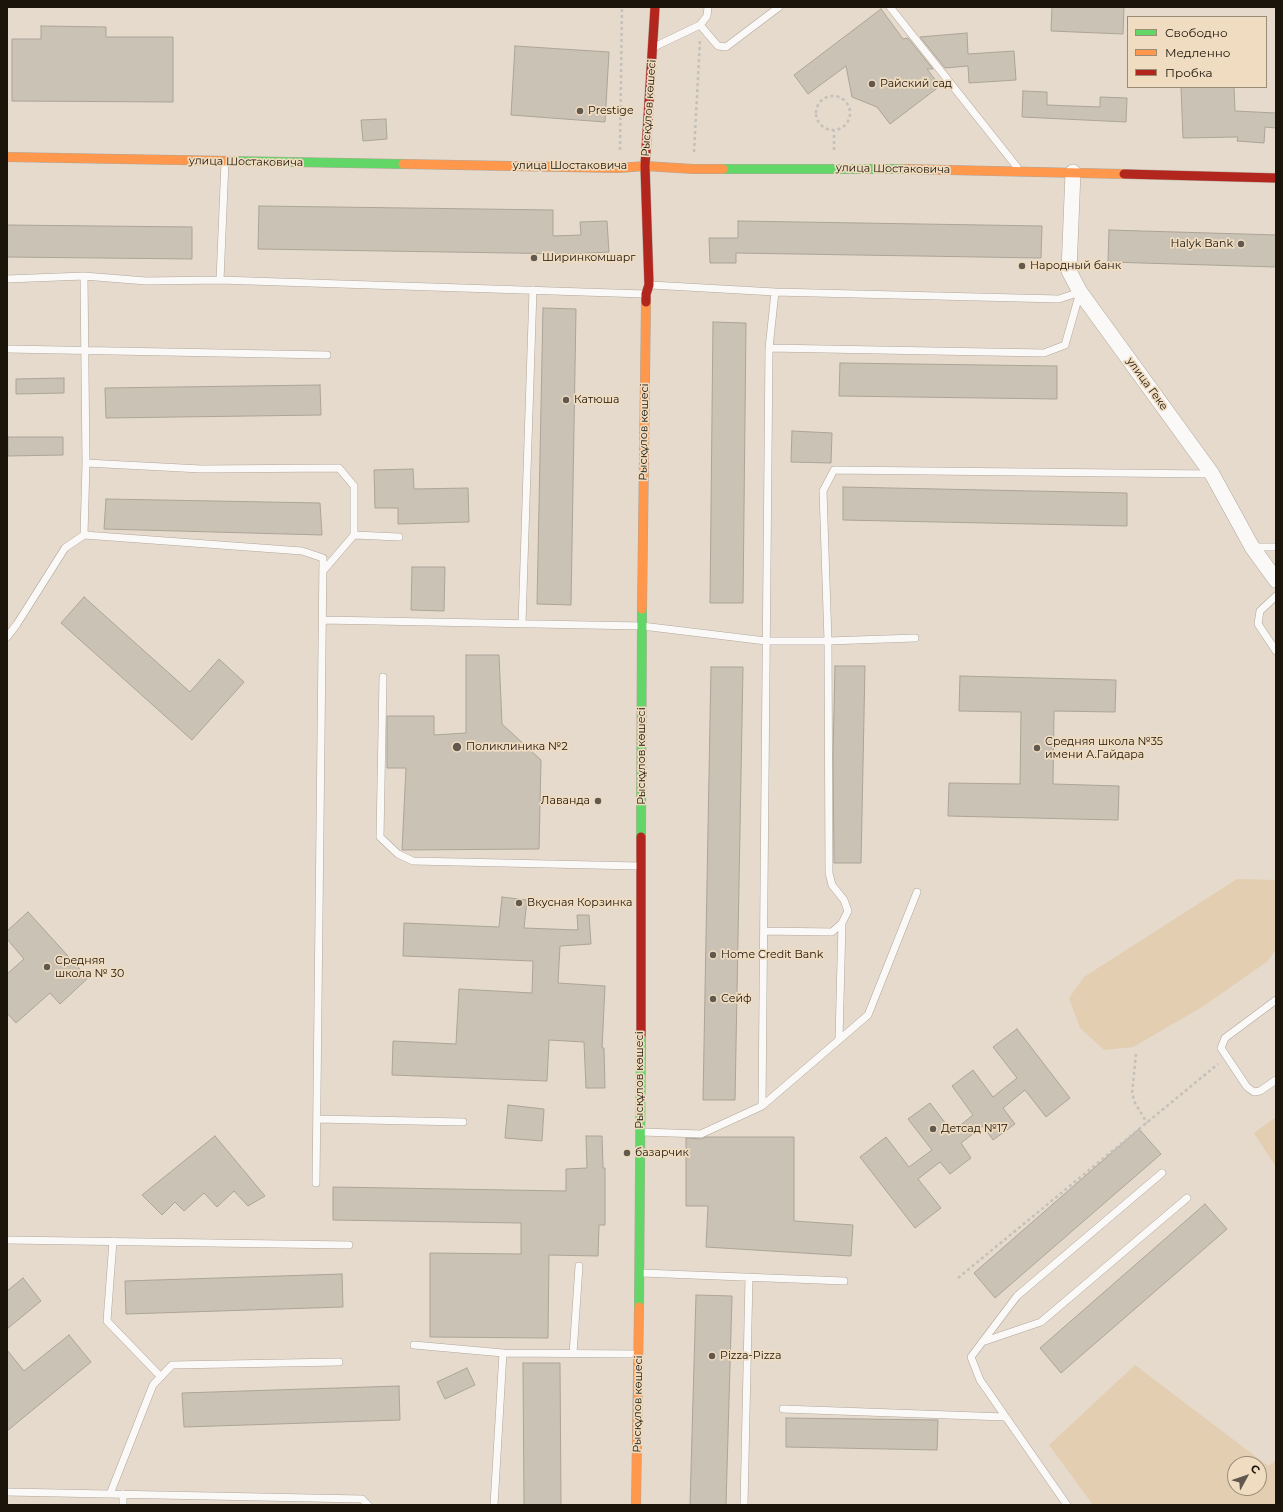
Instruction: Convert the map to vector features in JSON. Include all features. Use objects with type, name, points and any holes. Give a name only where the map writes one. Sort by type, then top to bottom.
[{"type":"street","name":"Рысқұлов көшесі","points":[[636,1505],[640,1273],[642,626],[647,290],[645,166],[655,7]]},
{"type":"street","name":"улица Шостаковича","points":[[7,157],[619,168],[645,166],[693,169],[833,168],[1074,172],[1276,178]]},
{"type":"street","name":"улица Геке","points":[[1074,172],[1069,271],[1080,292],[1212,474],[1252,547],[1276,580]]},
{"type":"lane","points":[[652,48],[700,25],[707,16],[708,7]]},
{"type":"lane","points":[[700,25],[718,46],[726,47],[779,7]]},
{"type":"lane","points":[[890,7],[1021,172]]},
{"type":"lane","points":[[220,280],[225,162]]},
{"type":"lane","points":[[84,276],[86,463],[84,535]]},
{"type":"lane","points":[[7,279],[84,276],[146,281],[220,280],[533,290],[775,292],[1059,299],[1080,292]]},
{"type":"lane","points":[[522,623],[533,290]]},
{"type":"lane","points":[[762,1106],[768,348],[775,292]]},
{"type":"lane","points":[[768,348],[1044,353],[1065,345],[1080,292]]},
{"type":"lane","points":[[7,349],[85,349],[327,355]]},
{"type":"lane","points":[[86,463],[201,469],[339,468],[354,486],[354,535],[323,571]]},
{"type":"lane","points":[[764,931],[832,932],[842,923],[848,911],[844,900],[832,885],[828,873],[828,641],[823,491],[834,470],[1212,474]]},
{"type":"lane","points":[[7,637],[17,624],[65,548],[84,535],[302,551],[323,558],[316,1183]]},
{"type":"lane","points":[[354,535],[399,537]]},
{"type":"lane","points":[[1252,547],[1276,548]]},
{"type":"lane","points":[[1276,596],[1260,611],[1258,624],[1276,651]]},
{"type":"lane","points":[[322,620],[642,626],[766,640],[828,641],[915,638]]},
{"type":"lane","points":[[383,677],[380,837],[398,854],[413,861],[641,866]]},
{"type":"lane","points":[[640,1132],[701,1134],[762,1106],[868,1015],[917,892]]},
{"type":"lane","points":[[839,1039],[842,923]]},
{"type":"lane","points":[[1276,1000],[1225,1038],[1221,1048],[1248,1088],[1254,1092],[1260,1091],[1276,1080]]},
{"type":"lane","points":[[317,1119],[463,1122]]},
{"type":"lane","points":[[1067,1505],[980,1380],[971,1357],[1017,1296],[1162,1173]]},
{"type":"lane","points":[[982,1342],[1041,1322],[1187,1198]]},
{"type":"lane","points":[[7,1240],[349,1245]]},
{"type":"lane","points":[[113,1241],[107,1321],[161,1377]]},
{"type":"lane","points":[[573,1354],[580,1266]]},
{"type":"lane","points":[[640,1273],[844,1281]]},
{"type":"lane","points":[[744,1505],[749,1278]]},
{"type":"lane","points":[[414,1345],[502,1353],[639,1354]]},
{"type":"lane","points":[[494,1505],[502,1353]]},
{"type":"lane","points":[[110,1494],[153,1385],[172,1365],[339,1362]]},
{"type":"lane","points":[[783,1409],[1005,1417]]},
{"type":"lane","points":[[7,1492],[362,1499],[368,1505]]},
{"type":"lane","points":[[123,1494],[123,1505]]},
{"type":"path","points":[[619,168],[622,7]]},
{"type":"path","points":[[693,169],[700,25]]},
{"type":"path","points":[[837,95],[845,99],[850,106],[851,114],[848,122],[842,128],[834,130],[826,129],[819,123],[816,116],[817,107],[821,100],[828,96],[837,95]]},
{"type":"path","points":[[1136,1054],[1132,1093],[1134,1103],[1147,1123]]},
{"type":"path","points":[[958,1278],[1226,1057]]},
{"type":"shaded area","points":[[1237,879],[1276,880],[1276,949],[1268,961],[1202,1007],[1133,1047],[1104,1050],[1080,1028],[1069,998],[1084,977]]},
{"type":"shaded area","points":[[1276,1117],[1276,1167],[1254,1133]]},
{"type":"shaded area","points":[[1135,1365],[1255,1456],[1227,1456],[1227,1496],[1267,1496],[1267,1465],[1276,1460],[1276,1505],[1093,1505],[1049,1445]]},
{"type":"building","points":[[1052,7],[1124,7],[1123,34],[1051,31]]},
{"type":"building","points":[[881,9],[903,39],[908,38],[933,69],[927,69],[940,86],[890,124],[877,107],[852,97],[846,66],[808,94],[794,75]]},
{"type":"building","points":[[41,26],[106,27],[106,37],[173,37],[173,102],[12,101],[12,39],[41,39]]},
{"type":"building","points":[[967,33],[968,54],[1014,51],[1016,80],[969,83],[968,66],[945,68],[920,37]]},
{"type":"building","points":[[515,46],[609,52],[605,122],[511,115]]},
{"type":"building","points":[[1181,88],[1234,88],[1235,111],[1276,113],[1276,128],[1265,127],[1264,143],[1237,141],[1238,137],[1183,138]]},
{"type":"building","points":[[1023,91],[1047,92],[1047,105],[1100,107],[1100,97],[1127,98],[1126,122],[1022,117]]},
{"type":"building","points":[[386,119],[387,139],[363,141],[361,120]]},
{"type":"building","points":[[259,206],[553,210],[553,236],[581,235],[580,222],[607,221],[609,252],[574,254],[258,249]]},
{"type":"building","points":[[738,221],[1042,226],[1041,258],[736,253],[736,263],[710,263],[709,238],[738,238]]},
{"type":"building","points":[[7,225],[192,227],[192,259],[7,257]]},
{"type":"building","points":[[1109,230],[1276,235],[1276,267],[1108,262]]},
{"type":"building","points":[[543,308],[576,309],[571,605],[537,604]]},
{"type":"building","points":[[713,322],[746,323],[743,603],[710,603]]},
{"type":"building","points":[[840,363],[1057,366],[1057,399],[839,396]]},
{"type":"building","points":[[64,378],[64,393],[16,394],[16,379]]},
{"type":"building","points":[[320,385],[321,415],[106,418],[105,388]]},
{"type":"building","points":[[792,431],[832,433],[831,463],[791,462]]},
{"type":"building","points":[[8,437],[63,437],[63,455],[8,456]]},
{"type":"building","points":[[413,469],[414,489],[468,488],[469,522],[398,524],[398,508],[375,508],[374,470]]},
{"type":"building","points":[[843,487],[1127,493],[1127,526],[843,520]]},
{"type":"building","points":[[106,499],[320,503],[322,535],[104,529]]},
{"type":"building","points":[[412,567],[445,567],[444,611],[411,610]]},
{"type":"building","points":[[84,597],[190,692],[219,659],[244,682],[192,740],[61,623]]},
{"type":"building","name":"Поликлиника №2","points":[[466,655],[499,655],[502,724],[541,760],[539,849],[402,850],[406,768],[387,768],[387,716],[434,716],[434,735],[466,733]]},
{"type":"building","points":[[835,666],[865,666],[861,863],[834,863],[833,755]]},
{"type":"building","points":[[711,667],[743,667],[735,1100],[703,1100]]},
{"type":"building","name":"Средняя школа №35 имени А.Гайдара","points":[[960,676],[1116,680],[1115,712],[1054,711],[1053,784],[1119,786],[1118,820],[948,816],[949,783],[1020,784],[1021,712],[959,711]]},
{"type":"building","points":[[502,897],[527,900],[524,928],[578,930],[577,915],[589,915],[591,944],[560,946],[558,983],[605,986],[602,1048],[604,1048],[605,1088],[586,1088],[584,1042],[549,1040],[547,1081],[392,1075],[393,1041],[456,1044],[459,989],[532,993],[533,961],[403,956],[404,923],[499,927]]},
{"type":"building","name":"Средняя школа № 30","points":[[28,912],[88,978],[60,1004],[50,993],[16,1023],[7,1013],[7,974],[24,959],[7,939],[7,931]]},
{"type":"building","name":"Детсад №17","points":[[1017,1029],[1070,1098],[1046,1117],[1025,1090],[1003,1108],[1015,1124],[993,1140],[983,1126],[961,1143],[971,1158],[950,1174],[940,1162],[918,1179],[941,1208],[915,1228],[860,1157],[886,1137],[909,1167],[932,1150],[908,1119],[930,1103],[952,1132],[973,1115],[952,1086],[973,1070],[993,1097],[1017,1078],[993,1047]]},
{"type":"building","points":[[508,1105],[544,1109],[542,1141],[505,1138]]},
{"type":"building","points":[[1139,1129],[1161,1154],[995,1298],[974,1273]]},
{"type":"building","points":[[215,1136],[265,1196],[248,1206],[234,1191],[217,1207],[204,1193],[184,1211],[175,1202],[162,1215],[142,1195]]},
{"type":"building","points":[[586,1136],[602,1136],[603,1168],[605,1168],[605,1225],[599,1225],[598,1256],[549,1255],[548,1338],[430,1337],[430,1253],[521,1254],[521,1223],[333,1220],[333,1187],[566,1191],[566,1169],[587,1168]]},
{"type":"building","points":[[706,1137],[794,1137],[794,1221],[853,1225],[851,1256],[706,1247],[708,1206],[686,1206],[686,1138],[701,1139]]},
{"type":"building","points":[[1205,1204],[1227,1229],[1061,1373],[1040,1348]]},
{"type":"building","points":[[342,1274],[343,1307],[126,1314],[125,1281]]},
{"type":"building","points":[[23,1278],[41,1301],[7,1329],[7,1291]]},
{"type":"building","points":[[696,1295],[732,1296],[726,1505],[690,1505]]},
{"type":"building","points":[[69,1335],[91,1362],[7,1431],[7,1350],[24,1371]]},
{"type":"building","points":[[523,1363],[560,1363],[561,1505],[524,1505]]},
{"type":"building","points":[[467,1368],[475,1385],[445,1399],[437,1382]]},
{"type":"building","points":[[399,1386],[400,1420],[184,1427],[182,1393]]},
{"type":"building","points":[[786,1418],[938,1420],[937,1450],[786,1447]]},
{"type":"traffic: fast","points":[[233,161],[403,164]]},
{"type":"traffic: fast","points":[[723,169],[905,169]]},
{"type":"traffic: fast","points":[[641,837],[642,609]]},
{"type":"traffic: fast","points":[[639,1307],[641,1035]]},
{"type":"traffic: slow","points":[[7,157],[233,161]]},
{"type":"traffic: slow","points":[[403,164],[619,168],[645,166],[723,169]]},
{"type":"traffic: slow","points":[[905,169],[1124,174]]},
{"type":"traffic: slow","points":[[642,609],[646,302]]},
{"type":"traffic: slow","points":[[636,1505],[639,1307]]},
{"type":"traffic: jam","points":[[646,302],[646,294],[649,285],[645,166],[655,7]]},
{"type":"traffic: jam","points":[[1124,174],[1276,178]]},
{"type":"traffic: jam","points":[[641,837],[641,1035]]},
{"type":"place","name":"Райский сад","points":[[872,84]]},
{"type":"place","name":"Prestige","points":[[580,111]]},
{"type":"place","name":"Halyk Bank","points":[[1241,244]]},
{"type":"place","name":"Ширинкомшарг","points":[[534,258]]},
{"type":"place","name":"Народный банк","points":[[1022,266]]},
{"type":"place","name":"Катюша","points":[[566,400]]},
{"type":"place","name":"Поликлиника №2","points":[[457,747]]},
{"type":"place","name":"Средняя школа №35 имени А.Гайдара","points":[[1037,748]]},
{"type":"place","name":"Лаванда","points":[[598,801]]},
{"type":"place","name":"Вкусная Корзинка","points":[[519,903]]},
{"type":"place","name":"Home Credit Bank","points":[[713,955]]},
{"type":"place","name":"Средняя школа № 30","points":[[47,967]]},
{"type":"place","name":"Сейф","points":[[713,999]]},
{"type":"place","name":"Детсад №17","points":[[933,1129]]},
{"type":"place","name":"базарчик","points":[[627,1153]]},
{"type":"place","name":"Pizza-Pizza","points":[[712,1356]]}]
